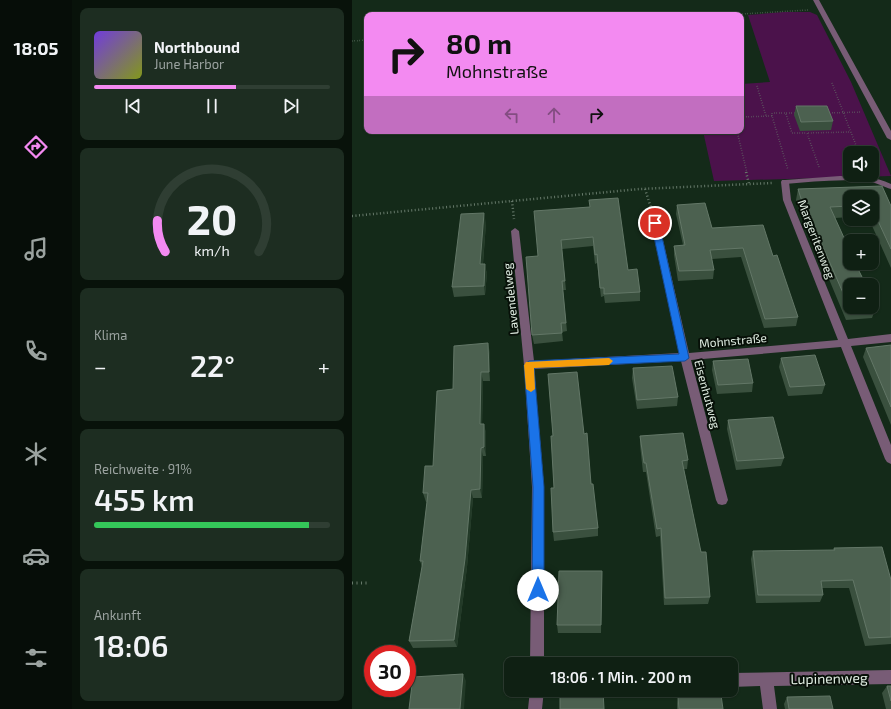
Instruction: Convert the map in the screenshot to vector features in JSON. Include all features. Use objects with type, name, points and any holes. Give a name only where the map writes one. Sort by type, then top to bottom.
[{"type":"street","points":[[816,0],[891,138]]},
{"type":"street","name":"Margeritenweg","points":[[789,182],[787,200],[891,460]]},
{"type":"street","name":"Eisenhutweg","points":[[655,223],[685,358],[722,500]]},
{"type":"street","name":"Lavendelweg","points":[[515,231],[529,365],[538,487],[538,657]]},
{"type":"street","name":"Mohnstraße","points":[[529,365],[685,358],[844,344],[891,338]]},
{"type":"street","name":"Lupinenweg","points":[[738,680],[891,677]]},
{"type":"street","points":[[766,679],[770,709]]},
{"type":"street","points":[[535,709],[536,697]]},
{"type":"lane","points":[[789,182],[826,179],[870,180],[889,185],[891,187]]},
{"type":"path","points":[[744,14],[822,10]]},
{"type":"path","points":[[352,42],[364,40]]},
{"type":"path","points":[[832,83],[856,146]]},
{"type":"path","points":[[757,86],[766,116]]},
{"type":"path","points":[[822,113],[843,112]]},
{"type":"path","points":[[744,117],[772,116],[772,113],[800,113]]},
{"type":"path","points":[[786,113],[792,133],[851,132]]},
{"type":"path","points":[[352,216],[645,189],[789,182],[772,116]]},
{"type":"path","points":[[807,133],[821,172]]},
{"type":"path","points":[[738,134],[749,184]]},
{"type":"path","points":[[645,189],[655,223]]},
{"type":"path","points":[[352,583],[367,583]]},
{"type":"shaded area","points":[[784,12],[810,12],[817,15],[851,82],[878,146],[843,146],[843,177],[714,181],[704,134],[744,134],[744,84],[770,82],[748,15]]},
{"type":"shaded area","points":[[879,148],[891,176],[879,176]]},
{"type":"building","points":[[796,106],[827,106],[833,121],[801,122]]},
{"type":"building","points":[[882,186],[891,206],[891,249],[879,223],[879,190],[843,190],[843,206],[830,207],[843,236],[843,270],[858,270],[862,278],[843,278],[843,293],[806,208],[804,208],[798,189]]},
{"type":"building","points":[[618,198],[628,270],[637,269],[640,292],[604,294],[604,288],[600,288],[597,254],[595,255],[593,237],[561,240],[565,281],[562,281],[566,323],[561,323],[562,333],[532,335],[526,257],[538,256],[534,211],[590,207],[589,200]]},
{"type":"building","points":[[705,203],[712,228],[763,225],[773,256],[777,255],[798,317],[765,319],[743,248],[710,250],[714,270],[679,271],[674,246],[685,245],[677,205]]},
{"type":"building","points":[[484,213],[480,264],[485,264],[484,286],[452,287],[461,214]]},
{"type":"building","points":[[488,343],[489,372],[481,372],[480,424],[484,424],[484,447],[481,448],[480,489],[471,490],[465,559],[454,640],[409,641],[423,561],[420,561],[428,493],[423,493],[425,466],[433,466],[437,391],[453,389],[454,346]]},
{"type":"building","points":[[891,345],[891,407],[866,348]]},
{"type":"building","points":[[815,355],[825,385],[790,387],[781,358]]},
{"type":"building","points":[[748,359],[753,383],[718,385],[713,361]]},
{"type":"building","points":[[672,366],[678,397],[637,400],[633,368]]},
{"type":"building","points":[[577,372],[584,434],[587,433],[591,484],[593,484],[598,528],[553,532],[551,488],[554,488],[551,436],[553,436],[548,374]]},
{"type":"building","points":[[773,417],[784,458],[737,461],[728,420]]},
{"type":"building","points":[[683,433],[688,460],[682,461],[701,552],[706,552],[710,597],[665,598],[661,528],[657,529],[640,436]]},
{"type":"building","points":[[882,547],[891,580],[891,637],[869,638],[853,580],[821,581],[823,595],[758,595],[753,551],[835,550],[834,548]]},
{"type":"building","points":[[559,571],[602,571],[601,625],[557,625]]},
{"type":"building","points":[[463,674],[460,709],[409,709],[410,697],[416,697],[416,677]]},
{"type":"building","points":[[887,686],[891,686],[891,701]]},
{"type":"building","points":[[830,696],[833,709],[789,709],[787,697]]},
{"type":"building","points":[[560,697],[603,697],[604,709],[560,709]]},
{"type":"building","points":[[678,697],[721,697],[723,709],[679,709]]},
{"type":"slow traffic","points":[[531,389],[529,365],[609,361]]},
{"type":"route","points":[[538,590],[538,487],[529,365],[685,358],[655,223]]}]
